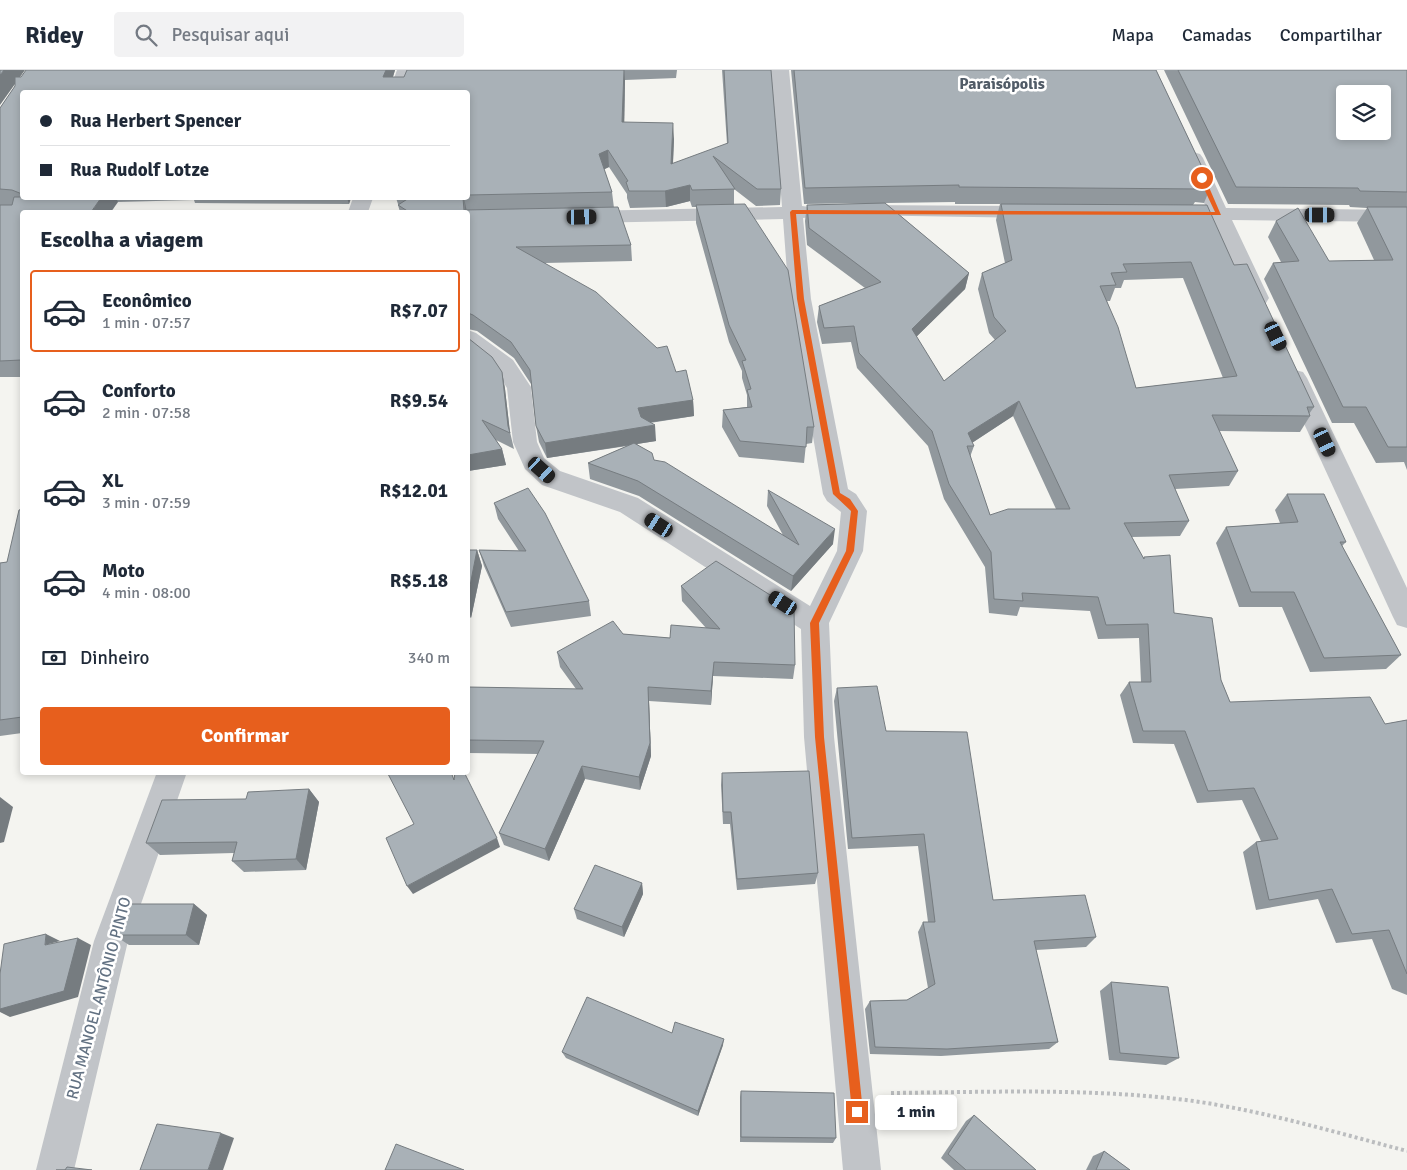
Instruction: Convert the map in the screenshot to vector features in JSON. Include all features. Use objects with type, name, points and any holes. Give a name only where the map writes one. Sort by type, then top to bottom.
[{"type":"street","points":[[399,90],[406,70]]},
{"type":"street","points":[[780,70],[800,299],[836,494],[847,501],[854,511],[850,551],[814,623],[819,737],[856,1093],[862,1170]]},
{"type":"street","points":[[1186,142],[1269,321]]},
{"type":"street","points":[[566,217],[792,212],[1051,212]]},
{"type":"street","points":[[1160,213],[1407,216]]},
{"type":"street","points":[[470,340],[505,366],[520,387],[525,442],[534,463],[550,478],[629,505],[814,623]]},
{"type":"street","points":[[1286,357],[1407,617]]},
{"type":"street","name":"RUA MANOEL ANTÔNIO PINTO","points":[[55,1170],[111,941],[171,775]]},
{"type":"path","points":[[856,1093],[1059,1092],[1157,1097],[1254,1111],[1407,1151]]},
{"type":"building","points":[[26,70],[386,70],[383,77],[404,77],[407,70],[624,70],[622,122],[673,123],[671,164],[728,143],[724,70],[771,70],[781,189],[757,189],[713,156],[735,189],[692,190],[690,185],[665,191],[629,191],[626,182],[628,181],[608,150],[599,154],[612,192],[470,195],[470,90],[20,90],[20,193],[0,189],[0,108],[15,86],[15,77],[21,77]]},
{"type":"building","points":[[794,70],[1156,70],[1211,186],[1199,186],[1200,189],[959,187],[959,185],[805,188]]},
{"type":"building","points":[[1178,70],[1407,70],[1407,192],[1360,191],[1358,188],[1236,187]]},
{"type":"building","points":[[14,197],[20,197],[20,200],[100,200],[92,210],[20,210],[20,360],[0,361],[0,205],[12,205]]},
{"type":"building","points":[[406,200],[463,200],[464,210],[406,210],[398,205]]},
{"type":"building","points":[[885,203],[969,273],[912,329],[944,381],[1006,331],[994,317],[982,273],[1012,260],[1001,204],[1207,205],[1234,265],[1247,264],[1314,407],[1307,407],[1310,416],[1212,415],[1238,471],[1169,475],[1189,521],[1124,523],[1144,559],[1144,557],[1170,555],[1174,613],[1212,618],[1221,680],[1230,702],[1370,697],[1385,724],[1407,720],[1407,974],[1389,930],[1352,934],[1332,889],[1269,900],[1256,842],[1278,839],[1254,788],[1208,791],[1185,731],[1143,731],[1129,682],[1151,682],[1148,624],[1106,625],[1098,597],[1022,593],[1023,601],[994,599],[991,552],[949,484],[932,431],[859,353],[854,326],[824,328],[819,306],[881,282],[809,228],[807,205]],"holes":[[[1191,262],[1237,376],[1136,388],[1118,327],[1100,286],[1116,285],[1111,273],[1127,272],[1123,264]],[[1019,401],[1070,509],[1008,509],[990,515],[967,446],[974,446],[968,433]]]},
{"type":"building","points":[[745,204],[788,270],[814,427],[807,427],[806,447],[740,441],[723,410],[752,407],[747,390],[751,389],[742,361],[746,360],[729,325],[696,205]]},
{"type":"building","points":[[618,207],[631,245],[516,247],[596,292],[657,348],[667,346],[676,372],[686,370],[693,400],[638,408],[641,417],[655,425],[545,443],[536,426],[530,370],[511,342],[470,314],[470,210],[464,210]]},
{"type":"building","points":[[1367,207],[1407,207],[1407,447],[1388,447],[1366,407],[1343,407],[1273,263],[1299,261],[1276,221],[1298,208],[1329,261],[1393,260]]},
{"type":"building","points":[[470,340],[492,357],[502,372],[510,433],[482,420],[502,449],[470,455]]},
{"type":"building","points":[[634,443],[652,453],[654,460],[665,462],[799,545],[768,490],[835,529],[793,576],[638,481],[588,463]]},
{"type":"building","points":[[528,488],[545,513],[589,601],[506,612],[479,550],[526,551],[494,503]]},
{"type":"building","points":[[1287,494],[1324,494],[1346,542],[1340,542],[1401,655],[1324,658],[1294,592],[1251,592],[1226,527],[1298,522]]},
{"type":"building","points":[[19,510],[20,717],[0,720],[0,563],[7,562]]},
{"type":"building","points":[[470,550],[477,550],[470,586]]},
{"type":"building","points":[[716,561],[794,610],[795,665],[714,662],[711,691],[648,687],[650,743],[639,777],[582,766],[545,849],[499,833],[544,741],[470,740],[470,687],[583,689],[557,652],[613,621],[623,634],[670,638],[671,625],[720,629],[681,586]]},
{"type":"building","points":[[877,686],[886,731],[967,732],[993,900],[1085,895],[1096,937],[1034,941],[1058,1042],[947,1049],[875,1047],[870,1001],[907,1000],[935,984],[923,922],[935,922],[924,834],[852,838],[837,688]]},
{"type":"building","points":[[809,771],[818,873],[737,879],[731,812],[723,812],[722,773]]},
{"type":"building","points":[[389,775],[452,775],[454,780],[455,775],[466,775],[497,838],[407,886],[386,838],[414,824]]},
{"type":"building","points":[[309,789],[296,859],[232,861],[237,842],[146,843],[162,800],[246,799],[248,792]]},
{"type":"building","points":[[595,865],[642,883],[622,927],[574,909]]},
{"type":"building","points":[[125,904],[194,904],[186,935],[114,935]]},
{"type":"building","points":[[46,934],[45,945],[78,938],[64,991],[0,1009],[0,974],[4,944]]},
{"type":"building","points":[[1111,982],[1168,987],[1179,1058],[1120,1053]]},
{"type":"building","points":[[587,997],[672,1033],[675,1022],[724,1039],[698,1111],[562,1052]]},
{"type":"building","points":[[741,1091],[834,1093],[836,1138],[741,1137]]},
{"type":"building","points":[[974,1115],[1036,1170],[966,1170],[948,1154]]},
{"type":"building","points":[[157,1124],[221,1133],[208,1170],[140,1170]]},
{"type":"building","points":[[396,1144],[464,1170],[385,1170]]},
{"type":"building","points":[[1104,1151],[1130,1170],[1096,1170]]},
{"type":"building","points":[[67,1167],[92,1170],[65,1170]]},
{"type":"district","name":"Paraisópolis","points":[[1002,84]]},
{"type":"route","points":[[857,1112],[819,737],[814,623],[850,551],[854,532],[854,511],[847,501],[836,494],[800,299],[792,212],[1218,213],[1202,178]]}]
